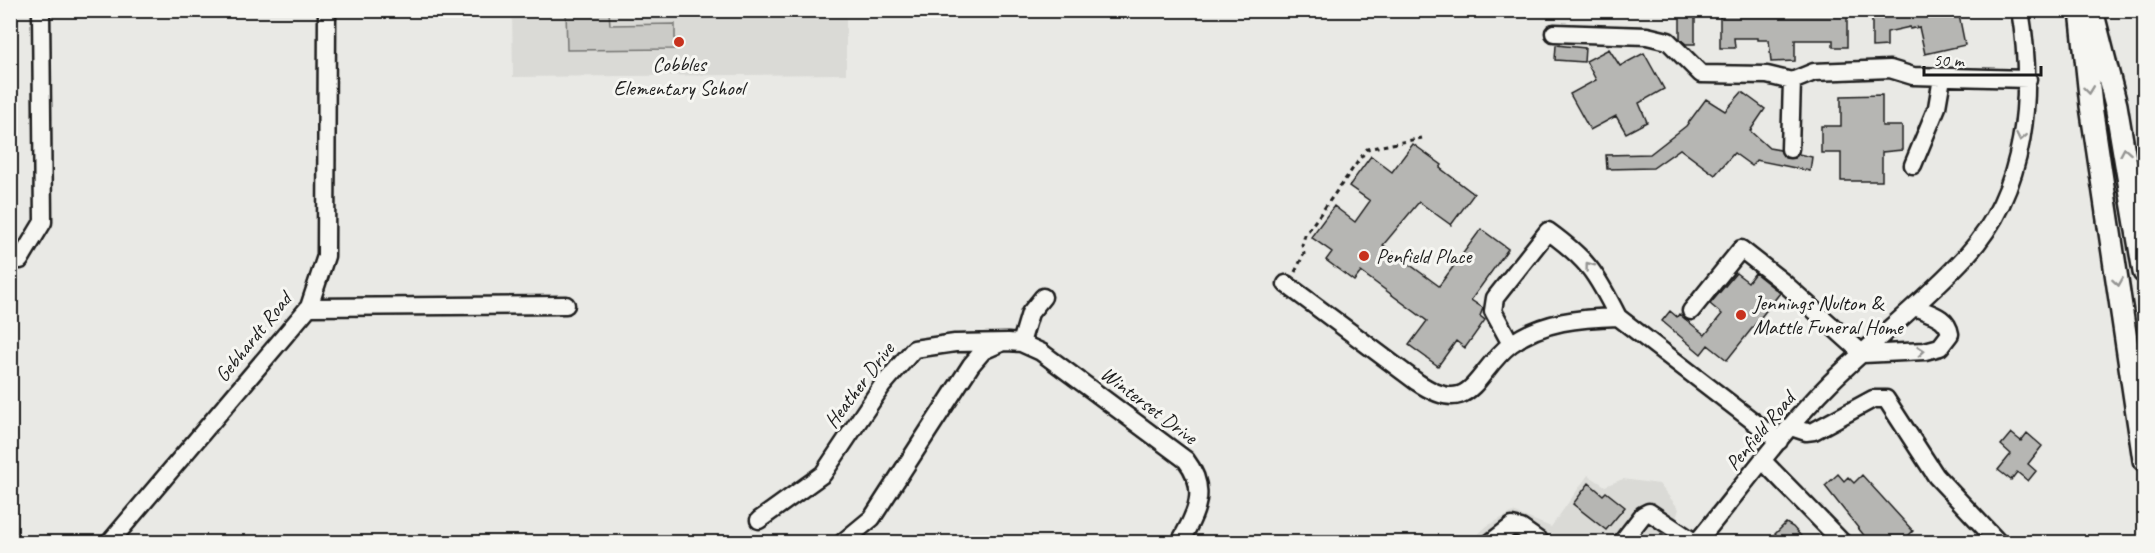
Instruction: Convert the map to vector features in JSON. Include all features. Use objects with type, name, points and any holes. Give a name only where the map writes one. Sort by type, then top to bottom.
[{"type":"main road","points":[[2081,10],[2091,106],[2145,460]]},
{"type":"main road","points":[[2092,10],[2116,105],[2145,272]]},
{"type":"street","points":[[20,260],[43,222],[41,10]]},
{"type":"street","name":"Gebhardt Road","points":[[110,543],[309,307],[326,256],[327,10]]},
{"type":"street","name":"Penfield Road","points":[[1696,543],[1762,461],[1831,382],[1969,254],[1989,225],[2008,188],[2025,117],[2028,79],[2020,10]]},
{"type":"street","points":[[1554,33],[1647,36],[1668,41],[1701,74],[1767,75],[1792,81],[1814,72],[1838,69],[1890,69],[1913,76],[2028,79]]},
{"type":"street","points":[[1912,165],[1937,108],[1942,78]]},
{"type":"street","points":[[1790,150],[1792,81]]},
{"type":"street","points":[[1511,344],[1493,310],[1495,298],[1548,231],[1585,260],[1601,283],[1618,317],[1779,441]]},
{"type":"street","points":[[1691,311],[1740,249],[1783,282],[1863,354],[1925,351],[1940,347],[1950,334],[1945,320],[1915,306]]},
{"type":"street","points":[[1286,284],[1433,393],[1454,398],[1472,389],[1511,344],[1539,329],[1574,319],[1618,317]]},
{"type":"street","points":[[843,543],[872,518],[971,365],[983,351],[995,345],[1015,343],[1030,313],[1043,297]]},
{"type":"street","points":[[309,307],[566,305]]},
{"type":"street","name":"Heather Drive","points":[[759,520],[823,474],[882,386],[915,349],[955,343],[1015,343]]},
{"type":"street","name":"Winterset Drive","points":[[1015,343],[1041,352],[1186,460],[1195,472],[1198,501],[1194,517],[1180,543]]},
{"type":"street","points":[[1791,427],[1806,432],[1814,431],[1873,399],[1886,399],[1936,476],[1998,543]]},
{"type":"street","points":[[1762,461],[1842,543]]},
{"type":"street","points":[[1622,543],[1643,515],[1649,512],[1696,543]]},
{"type":"street","points":[[1491,543],[1512,526],[1521,528],[1541,543]]},
{"type":"path","points":[[1286,284],[1302,262],[1305,235],[1367,149],[1422,138]]},
{"type":"shaded area","name":"Cobbles Elementary School","points":[[512,11],[846,11],[846,74],[513,77]]},
{"type":"shaded area","points":[[566,11],[609,11],[610,25],[675,24],[675,49],[567,50]]},
{"type":"shaded area","points":[[1588,475],[1605,486],[1623,479],[1659,484],[1679,509],[1676,519],[1657,542],[1470,542],[1487,526],[1513,512],[1551,527]]},
{"type":"building","points":[[1680,10],[1695,10],[1695,44],[1686,44],[1680,39]]},
{"type":"building","points":[[1720,10],[1847,10],[1847,47],[1833,47],[1833,40],[1795,40],[1795,61],[1771,62],[1769,40],[1734,38],[1735,48],[1720,48]]},
{"type":"building","points":[[1872,10],[1958,10],[1965,45],[1925,54],[1919,27],[1910,29],[1910,27],[1887,32],[1887,46],[1872,47]]},
{"type":"building","points":[[1556,45],[1585,48],[1584,62],[1555,60]]},
{"type":"building","points":[[1609,49],[1620,66],[1644,53],[1664,89],[1639,103],[1647,122],[1626,133],[1616,116],[1590,130],[1570,94],[1596,80],[1586,61]]},
{"type":"building","points":[[1742,92],[1765,109],[1750,131],[1769,148],[1780,150],[1785,158],[1794,158],[1799,154],[1812,157],[1810,171],[1756,160],[1752,166],[1734,153],[1715,175],[1680,149],[1653,168],[1607,169],[1606,155],[1650,154],[1686,126],[1706,99],[1725,111]]},
{"type":"building","points":[[1882,95],[1882,126],[1902,126],[1902,150],[1882,152],[1882,181],[1841,181],[1841,153],[1821,153],[1821,126],[1841,126],[1841,96]]},
{"type":"building","name":"Penfield Place","points":[[1413,144],[1442,165],[1440,168],[1474,194],[1451,225],[1419,202],[1383,245],[1439,286],[1481,229],[1508,249],[1471,300],[1483,308],[1480,316],[1485,320],[1465,348],[1456,341],[1438,366],[1409,345],[1427,321],[1361,272],[1354,281],[1326,260],[1332,252],[1311,237],[1334,206],[1355,222],[1370,201],[1349,186],[1371,156],[1392,172]]},
{"type":"building","name":"Jennings Nulton & Mattle Funeral Home","points":[[1736,273],[1748,282],[1755,273],[1780,293],[1727,360],[1708,345],[1701,354],[1662,321],[1670,311],[1677,317],[1679,314],[1705,335],[1722,314],[1710,304]]},
{"type":"building","points":[[2011,433],[2021,441],[2027,433],[2042,446],[2028,464],[2036,471],[2028,481],[2017,472],[2011,480],[1998,470],[2011,454],[2001,445]]},
{"type":"building","points":[[1838,474],[1844,481],[1848,477],[1854,483],[1862,475],[1913,531],[1901,543],[1870,543],[1825,486]]},
{"type":"building","points":[[1589,483],[1603,495],[1606,492],[1625,507],[1606,530],[1573,504]]},
{"type":"building","points":[[1786,523],[1793,527],[1807,543],[1776,543],[1778,541],[1773,536]]},
{"type":"place","name":"Cobbles Elementary School","points":[[679,42]]},
{"type":"place","name":"Penfield Place","points":[[1364,256]]},
{"type":"place","name":"Jennings Nulton & Mattle Funeral Home","points":[[1741,315]]}]
